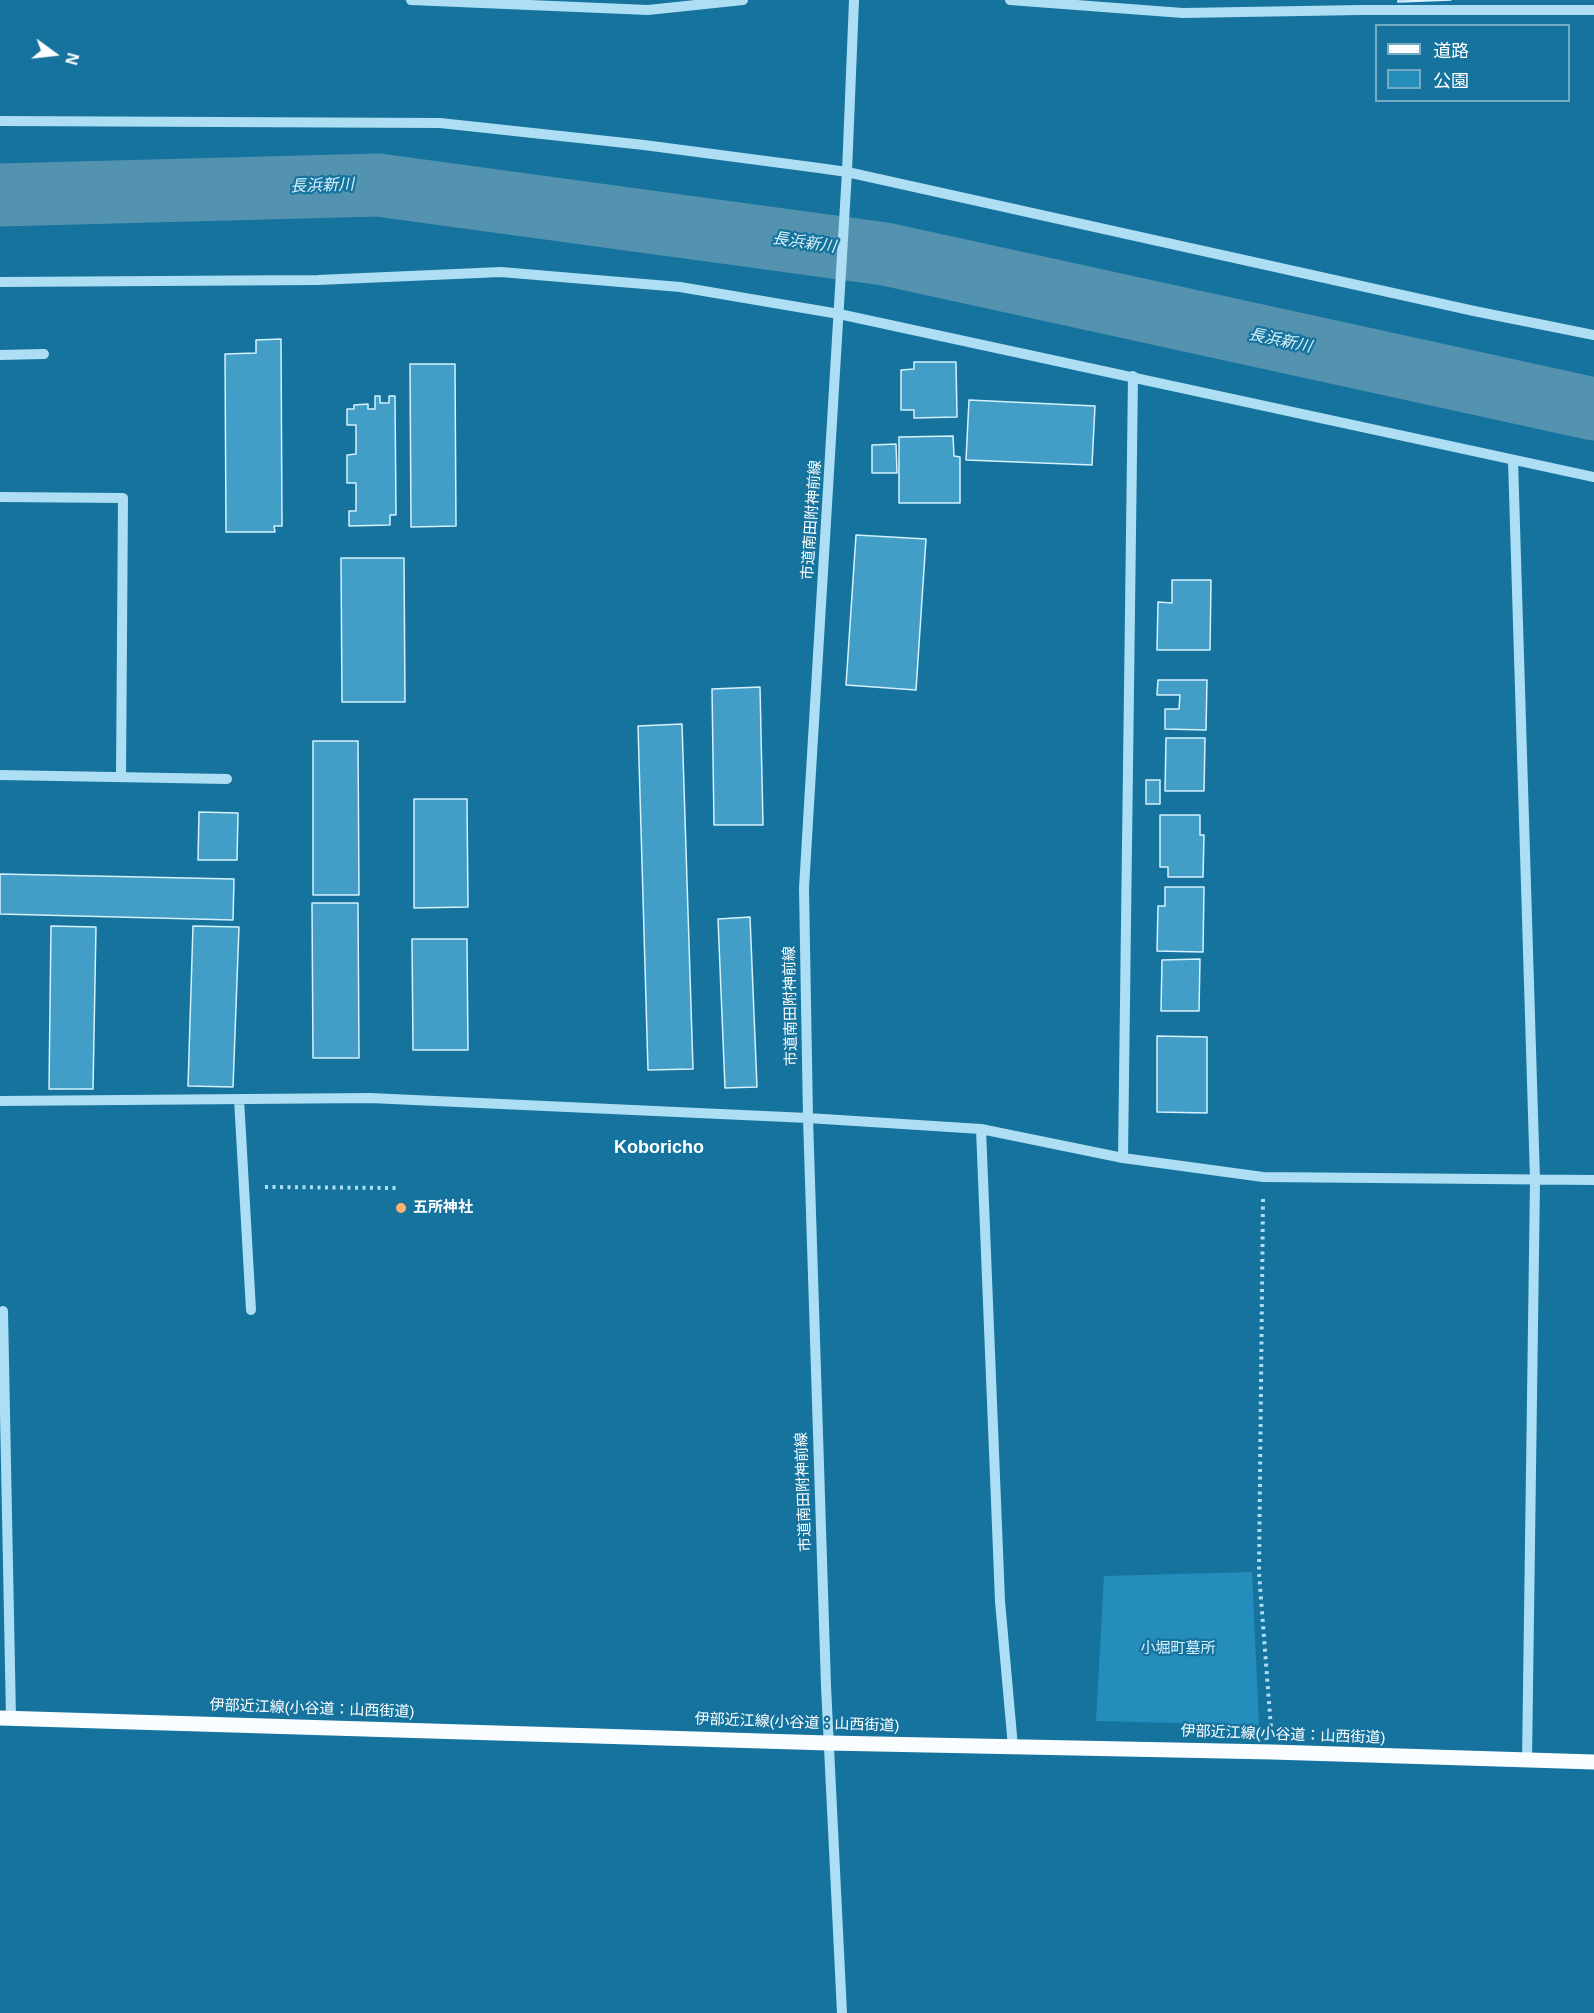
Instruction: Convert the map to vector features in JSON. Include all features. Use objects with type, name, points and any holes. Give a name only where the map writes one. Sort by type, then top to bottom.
[{"type":"main road","name":"伊部近江線(小谷道：山西街道)","points":[[5,1718],[828,1743],[1272,1752],[1594,1762]]},
{"type":"street","points":[[411,0],[648,10],[743,0]]},
{"type":"street","name":"市道南田附神前線","points":[[842,2013],[828,1743],[808,1118],[804,888],[847,172],[854,0]]},
{"type":"street","points":[[1010,0],[1183,13],[1594,10]]},
{"type":"street","points":[[0,121],[189,120],[440,123],[644,145],[847,172],[1474,312],[1594,335]]},
{"type":"street","points":[[0,282],[318,280],[501,272],[680,288],[839,314],[1594,477]]},
{"type":"street","points":[[0,354],[44,354]]},
{"type":"street","points":[[1123,1158],[1133,376]]},
{"type":"street","points":[[1513,460],[1535,1180],[1527,1761]]},
{"type":"street","points":[[0,497],[123,498],[121,777]]},
{"type":"street","points":[[0,775],[227,779]]},
{"type":"street","points":[[0,1101],[370,1098],[808,1118],[981,1129],[1123,1158],[1263,1177],[1594,1180]]},
{"type":"street","points":[[239,1099],[251,1310]]},
{"type":"street","points":[[981,1129],[1000,1601],[1013,1747]]},
{"type":"street","points":[[3,1311],[5,1718]]},
{"type":"path","points":[[1263,1177],[1259,1573],[1272,1752]]},
{"type":"path","points":[[244,1187],[398,1188]]},
{"type":"green space","name":"小堀町墓所","points":[[1252,1572],[1259,1725],[1096,1721],[1104,1576]]},
{"type":"building","points":[[1398,0],[1451,0],[1398,2]]},
{"type":"building","points":[[281,339],[282,526],[274,526],[275,532],[226,532],[225,354],[256,353],[256,340]]},
{"type":"building","points":[[914,362],[956,362],[957,417],[914,418],[914,410],[901,410],[901,370],[914,369]]},
{"type":"building","points":[[410,364],[455,364],[456,526],[411,527]]},
{"type":"building","points":[[375,396],[380,396],[380,403],[389,403],[389,396],[395,396],[396,515],[390,515],[390,525],[349,526],[349,511],[356,511],[356,483],[347,483],[347,455],[356,454],[356,425],[347,425],[347,409],[354,409],[354,405],[368,404],[368,409],[375,409]]},
{"type":"building","points":[[969,400],[1095,406],[1092,465],[966,460]]},
{"type":"building","points":[[953,436],[954,456],[960,457],[960,503],[899,503],[899,437]]},
{"type":"building","points":[[896,444],[897,473],[872,473],[872,445]]},
{"type":"building","points":[[856,535],[926,539],[916,690],[846,685]]},
{"type":"building","points":[[341,558],[404,558],[405,702],[342,702]]},
{"type":"building","points":[[1172,580],[1211,580],[1210,650],[1157,650],[1158,602],[1172,603]]},
{"type":"building","points":[[1158,680],[1207,680],[1206,730],[1165,729],[1165,709],[1179,709],[1180,695],[1157,695]]},
{"type":"building","points":[[760,687],[763,825],[714,825],[712,689]]},
{"type":"building","points":[[682,724],[693,1069],[648,1070],[638,726]]},
{"type":"building","points":[[1166,738],[1205,738],[1204,791],[1165,791]]},
{"type":"building","points":[[313,741],[358,741],[359,895],[313,895]]},
{"type":"building","points":[[1146,780],[1160,780],[1160,804],[1146,804]]},
{"type":"building","points":[[414,799],[467,799],[468,907],[414,908]]},
{"type":"building","points":[[199,812],[238,813],[237,860],[198,860]]},
{"type":"building","points":[[1160,815],[1200,815],[1200,835],[1204,835],[1203,877],[1168,877],[1168,867],[1160,867]]},
{"type":"building","points":[[0,874],[234,879],[233,920],[0,914]]},
{"type":"building","points":[[1165,887],[1204,887],[1203,952],[1157,951],[1158,906],[1165,906]]},
{"type":"building","points":[[312,903],[358,903],[359,1058],[313,1058]]},
{"type":"building","points":[[750,917],[757,1087],[725,1088],[718,919]]},
{"type":"building","points":[[51,926],[96,927],[93,1089],[49,1089]]},
{"type":"building","points":[[193,926],[239,927],[233,1087],[188,1086]]},
{"type":"building","points":[[412,939],[467,939],[468,1050],[413,1050]]},
{"type":"building","points":[[1200,959],[1199,1011],[1161,1011],[1162,960]]},
{"type":"building","points":[[1157,1036],[1207,1037],[1207,1113],[1157,1112]]},
{"type":"waterway","name":"長浜新川","points":[[0,195],[378,185],[885,254],[1594,409]]},
{"type":"place","name":"五所神社","points":[[401,1208]]},
{"type":"district","name":"Koboricho","points":[[659,1148]]}]
